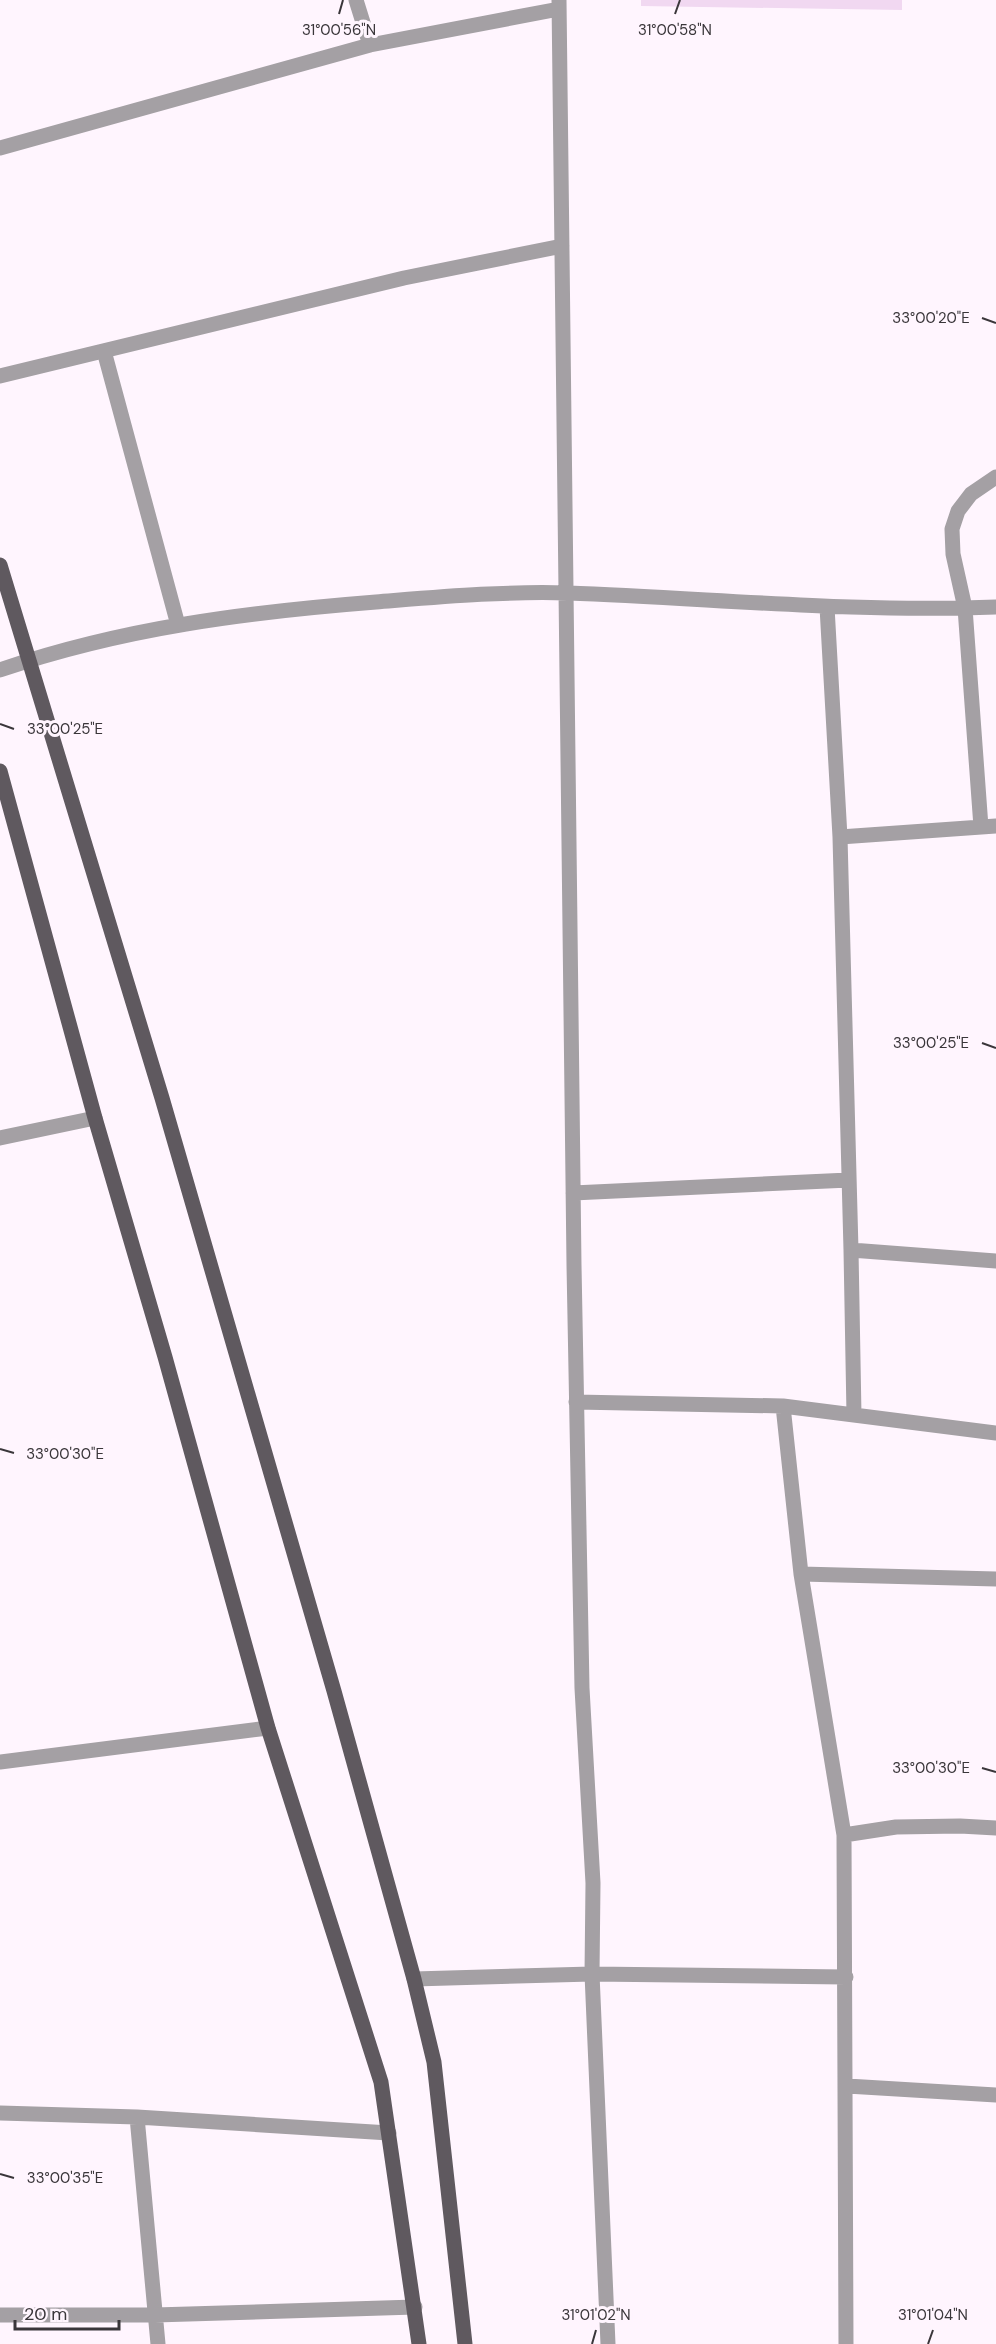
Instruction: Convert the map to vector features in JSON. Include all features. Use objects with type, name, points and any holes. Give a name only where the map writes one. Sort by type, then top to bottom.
[{"type":"main road","points":[[0,566],[162,1098],[334,1690],[414,1979],[434,2062],[465,2344]]},
{"type":"main road","points":[[0,771],[95,1118],[165,1357],[268,1728],[381,2082],[419,2344]]},
{"type":"street","points":[[356,0],[370,45]]},
{"type":"street","points":[[0,148],[370,45],[559,4],[576,1402],[582,1688],[593,1883],[592,1974],[608,2344]]},
{"type":"street","points":[[0,376],[404,278],[562,246]]},
{"type":"street","points":[[104,351],[177,625]]},
{"type":"street","points":[[840,837],[988,827],[965,608],[952,554],[952,530],[958,511],[971,494],[996,477]]},
{"type":"street","points":[[0,670],[108,638],[213,619],[333,605],[450,596],[565,593],[827,607],[996,607]]},
{"type":"street","points":[[827,607],[840,837],[854,1414]]},
{"type":"street","points":[[0,1138],[95,1118]]},
{"type":"street","points":[[573,1193],[849,1180]]},
{"type":"street","points":[[851,1250],[996,1261]]},
{"type":"street","points":[[576,1402],[783,1406],[996,1433]]},
{"type":"street","points":[[783,1406],[801,1574],[844,1835],[847,2086],[846,2344]]},
{"type":"street","points":[[801,1574],[996,1579]]},
{"type":"street","points":[[0,1762],[268,1728]]},
{"type":"street","points":[[844,1835],[897,1827],[996,1828]]},
{"type":"street","points":[[414,1979],[592,1974],[846,1977]]},
{"type":"street","points":[[847,2086],[996,2095]]},
{"type":"street","points":[[0,2113],[137,2117],[389,2133]]},
{"type":"street","points":[[137,2117],[158,2344]]},
{"type":"street","points":[[0,2315],[155,2315],[415,2307]]},
{"type":"shaded area","points":[[641,0],[902,0],[902,10],[641,6]]}]
